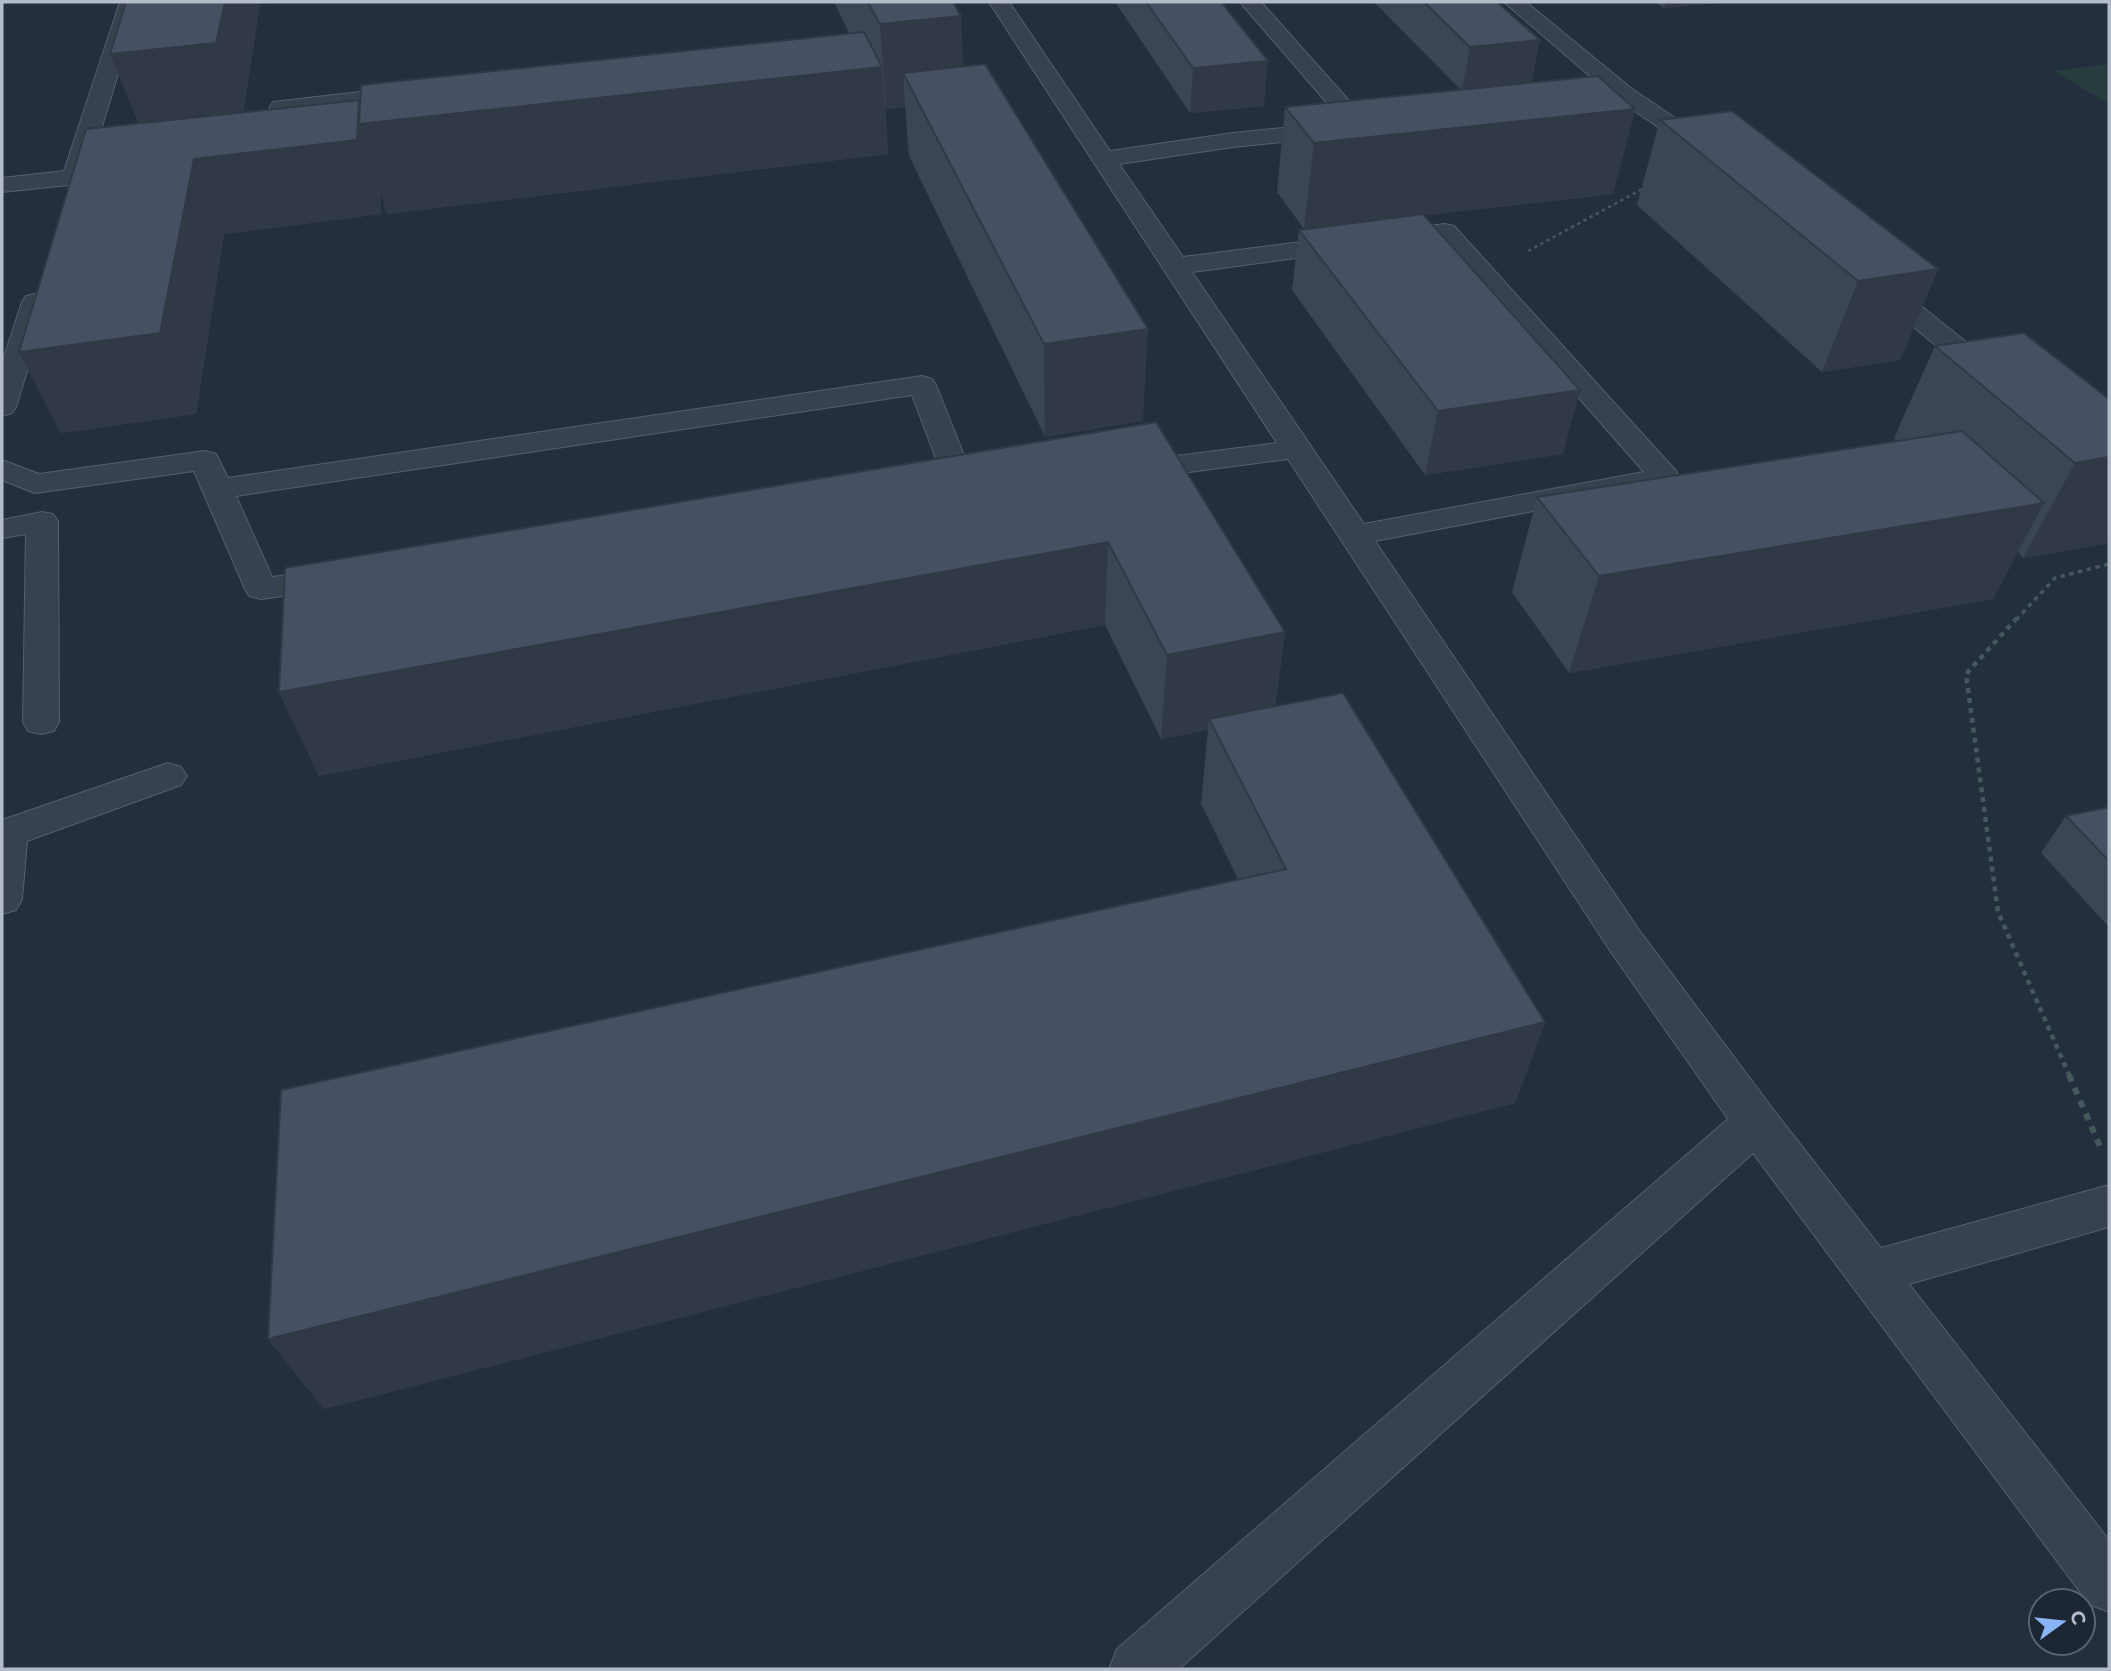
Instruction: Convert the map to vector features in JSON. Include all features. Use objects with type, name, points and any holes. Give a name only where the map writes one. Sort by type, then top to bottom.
[{"type":"lane","points":[[66,203],[130,2]]},
{"type":"lane","points":[[999,2],[1625,941],[1756,1122],[2109,1584]]},
{"type":"lane","points":[[1250,2],[1360,127]]},
{"type":"lane","points":[[1514,2],[1624,93],[1720,159]]},
{"type":"lane","points":[[275,155],[281,107],[430,91]]},
{"type":"lane","points":[[1541,104],[1624,93]]},
{"type":"lane","points":[[1104,159],[1233,140],[1388,123]]},
{"type":"lane","points":[[248,158],[302,152]]},
{"type":"lane","points":[[2,185],[141,170]]},
{"type":"lane","points":[[1175,266],[1445,231],[1665,477],[1355,535]]},
{"type":"lane","points":[[1860,270],[2012,393]]},
{"type":"lane","points":[[2,407],[42,279]]},
{"type":"lane","points":[[218,489],[922,385],[965,494]]},
{"type":"lane","points":[[1104,475],[1297,449]]},
{"type":"lane","points":[[2,469],[35,484],[205,460],[261,589],[358,576]]},
{"type":"lane","points":[[2,529],[42,521],[41,722]]},
{"type":"lane","points":[[2,900],[5,834],[168,776]]},
{"type":"lane","points":[[1137,1669],[1756,1122]]},
{"type":"lane","points":[[1872,1273],[2109,1206]]},
{"type":"path","points":[[1484,275],[1720,159]]},
{"type":"path","points":[[2104,1155],[1998,912],[1966,674],[2055,578],[2109,564]]},
{"type":"green space","points":[[2109,64],[2109,104],[2054,71]]},
{"type":"building","points":[[126,2],[225,2],[216,43],[110,54]]},
{"type":"building","points":[[868,2],[953,2],[961,16],[880,24]]},
{"type":"building","points":[[1146,2],[1221,2],[1268,61],[1193,68]]},
{"type":"building","points":[[1424,2],[1497,2],[1540,40],[1470,47]]},
{"type":"building","points":[[864,32],[882,67],[359,124],[361,85]]},
{"type":"building","points":[[985,64],[1148,329],[1044,344],[903,73]]},
{"type":"building","points":[[1598,76],[1635,109],[1314,143],[1285,107]]},
{"type":"building","points":[[359,100],[357,140],[194,159],[160,333],[19,352],[86,129]]},
{"type":"building","points":[[1732,111],[1938,269],[1858,281],[1660,120]]},
{"type":"building","points":[[1423,214],[1580,390],[1438,411],[1299,230]]},
{"type":"building","points":[[2024,333],[2109,399],[2109,457],[2075,463],[1935,346]]},
{"type":"building","points":[[1156,422],[1285,632],[1167,655],[1108,542],[279,692],[285,568]]},
{"type":"building","points":[[1962,431],[2044,503],[1599,576],[1537,497]]},
{"type":"building","points":[[1343,693],[1545,1022],[268,1339],[281,1090],[1286,869],[1209,719]]},
{"type":"building","points":[[2109,807],[2109,861],[2066,816]]}]
